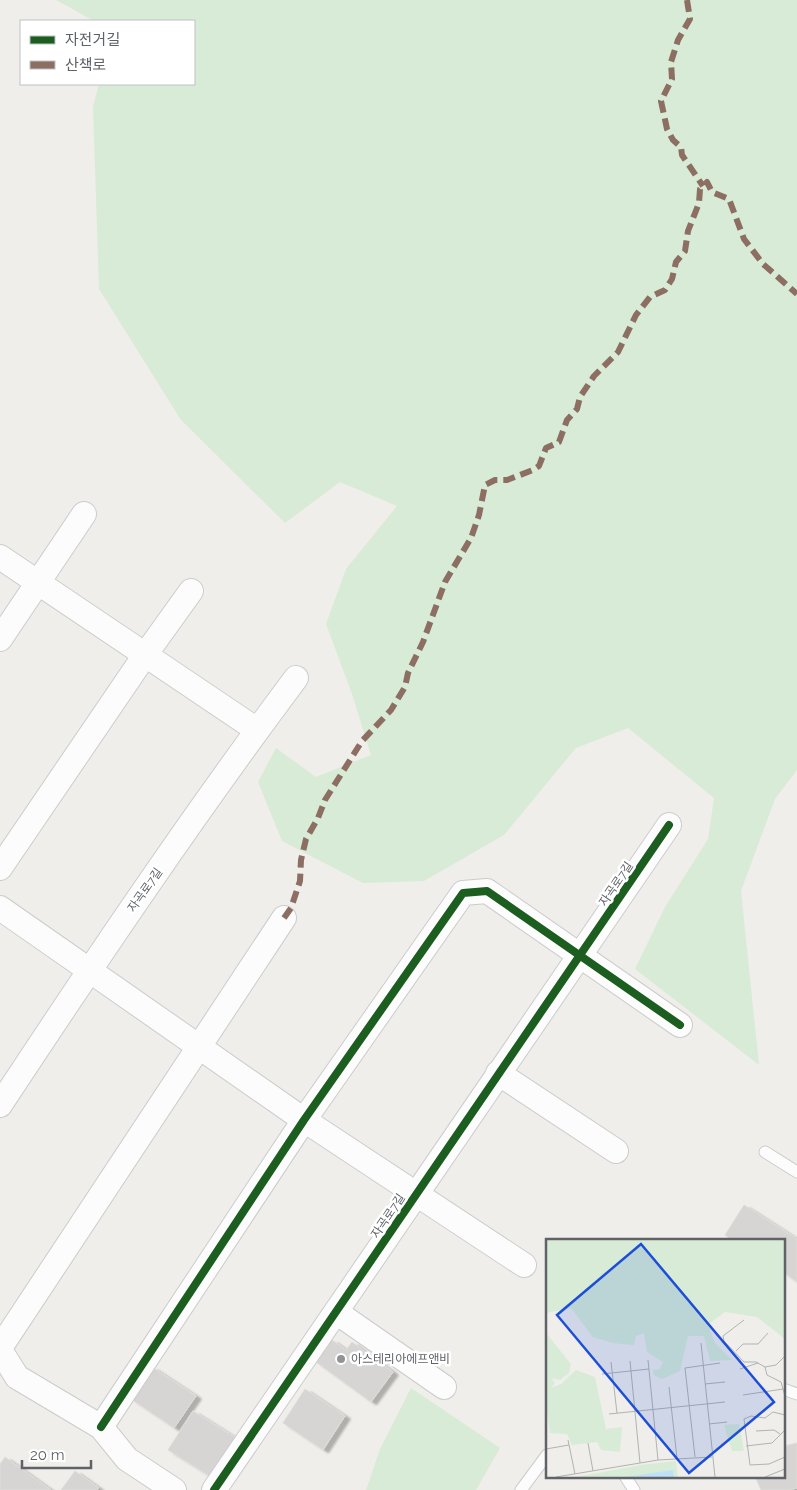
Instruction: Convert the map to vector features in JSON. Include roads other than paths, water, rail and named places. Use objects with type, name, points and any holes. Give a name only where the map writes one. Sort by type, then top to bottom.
[{"type":"street","points":[[0,639],[84,514]]},
{"type":"street","points":[[0,557],[257,730]]},
{"type":"street","points":[[0,868],[145,655],[191,591]]},
{"type":"street","name":"자곡로7길","points":[[0,1105],[89,970],[257,730],[296,678]]},
{"type":"street","name":"자곡로7길","points":[[214,1490],[669,825]]},
{"type":"street","points":[[101,1427],[304,1120],[463,892],[487,892],[680,1025]]},
{"type":"street","points":[[0,908],[304,1120],[417,1194]]},
{"type":"street","points":[[174,1490],[127,1460],[101,1427],[17,1377],[0,1349],[284,918]]},
{"type":"street","points":[[498,1073],[616,1151]]},
{"type":"street","name":"자곡로7길","points":[[417,1194],[524,1265]]},
{"type":"street","points":[[336,1312],[444,1388]]},
{"type":"lane","points":[[765,1152],[797,1172]]},
{"type":"lane","points":[[784,1390],[797,1394]]},
{"type":"lane","points":[[521,1490],[546,1455]]},
{"type":"lane","points":[[626,1478],[634,1490]]},
{"type":"place","name":"아스테리아에프앤비","points":[[341,1359]]}]
